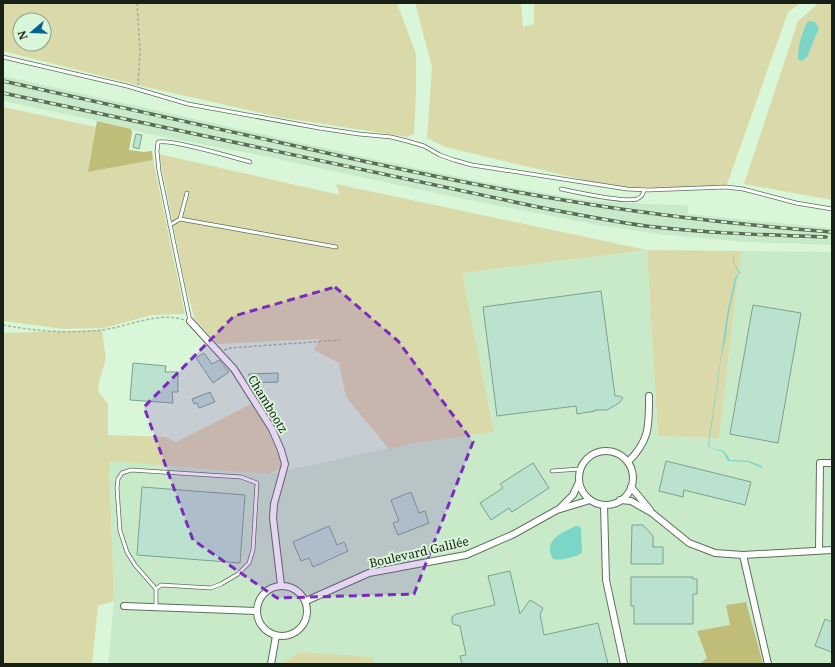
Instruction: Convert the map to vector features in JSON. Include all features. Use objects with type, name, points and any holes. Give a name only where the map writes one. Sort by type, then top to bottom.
[{"type":"street","name":"Chambootz","points":[[190,321],[234,369],[272,429],[282,450],[285,464],[274,504],[273,518],[281,586]]},
{"type":"street","points":[[628,462],[638,451],[649,424],[649,396]]},
{"type":"street","points":[[598,452],[614,452],[622,456],[628,462],[633,478],[627,495],[620,500],[613,504],[604,505],[590,500],[581,489],[579,482],[580,469],[590,456],[598,452]]},
{"type":"street","points":[[819,550],[820,463],[832,463]]},
{"type":"street","name":"Boulevard Galilée","points":[[557,510],[573,495],[579,482]]},
{"type":"street","points":[[631,487],[652,513]]},
{"type":"street","name":"Boulevard Galilée","points":[[306,601],[369,573],[466,555],[514,534],[557,510],[590,500]]},
{"type":"street","points":[[620,500],[631,501],[652,513],[689,543],[715,553],[743,555],[832,550]]},
{"type":"street","points":[[604,505],[606,580],[624,664]]},
{"type":"street","points":[[743,555],[768,664]]},
{"type":"street","points":[[274,587],[291,587],[300,593],[306,601],[308,609],[307,617],[301,627],[292,634],[276,636],[262,627],[258,620],[257,611],[261,596],[274,587]]},
{"type":"street","points":[[124,606],[257,611]]},
{"type":"street","points":[[271,664],[276,636]]},
{"type":"lane","points":[[3,57],[138,89],[188,104],[319,128],[390,137],[424,146],[440,155],[472,165],[627,189],[644,190],[726,187],[743,189],[796,203],[832,209]]},
{"type":"lane","points":[[190,321],[159,171],[157,149],[158,142],[161,141],[178,144],[250,162]]},
{"type":"lane","points":[[151,148],[157,149]]},
{"type":"lane","points":[[561,189],[631,200],[642,196],[644,190]]},
{"type":"lane","points":[[180,219],[187,193]]},
{"type":"lane","points":[[170,225],[180,219],[336,247]]},
{"type":"lane","points":[[552,471],[580,469]]},
{"type":"lane","points":[[156,589],[161,585],[211,588],[238,574],[249,563],[253,550],[257,483],[241,477],[131,470],[122,473],[118,479],[117,488],[120,531],[127,552],[135,565],[156,589],[156,607]]},
{"type":"path","points":[[137,3],[140,51],[138,89]]},
{"type":"path","points":[[3,325],[33,330],[67,332],[102,330],[163,317],[178,318],[190,321]]},
{"type":"path","points":[[217,352],[230,348],[340,340]]},
{"type":"highlighted area","points":[[335,287],[398,341],[473,442],[414,594],[277,598],[193,540],[144,407],[234,316]]},
{"type":"shaded area","points":[[3,3],[397,3],[416,54],[414,134],[407,137],[279,117],[141,86],[3,51]]},
{"type":"shaded area","points":[[415,3],[521,3],[523,27],[534,24],[534,3],[801,3],[788,12],[726,187],[614,187],[445,147],[427,138],[432,67]]},
{"type":"shaded area","points":[[819,3],[832,3],[832,200],[744,184],[798,21]]},
{"type":"shaded area","points":[[3,76],[382,161],[494,184],[585,200],[683,205],[688,206],[688,214],[832,228],[832,245],[745,242],[658,234],[598,225],[454,197],[259,155],[149,134],[108,123],[3,101]]},
{"type":"shaded area","points":[[3,107],[96,127],[88,172],[153,160],[185,314],[152,315],[104,328],[64,329],[3,321]]},
{"type":"shaded area","points":[[97,121],[131,129],[132,133],[129,150],[144,152],[152,151],[153,160],[88,172]]},
{"type":"shaded area","points":[[159,154],[340,195],[336,184],[647,250],[462,273],[494,432],[410,444],[389,449],[346,397],[339,363],[314,350],[319,339],[217,344],[195,319],[186,288]]},
{"type":"shaded area","points":[[647,250],[658,436],[719,438],[741,251],[832,252],[832,664],[108,664],[114,601],[109,460],[269,474],[410,444],[494,432],[462,273]]},
{"type":"shaded area","points":[[647,250],[741,251],[719,438],[658,436]]},
{"type":"shaded area","points":[[102,330],[106,359],[99,382],[98,391],[108,404],[108,435],[165,437],[176,442],[255,402],[284,467],[269,474],[109,461],[114,601],[98,606],[92,664],[3,664],[3,333]]},
{"type":"shaded area","points":[[746,602],[763,664],[700,664],[707,658],[697,631],[730,625],[726,605]]},
{"type":"shaded area","points":[[300,652],[373,657],[375,664],[281,664]]},
{"type":"water","points":[[808,21],[815,22],[819,28],[807,57],[802,61],[798,59],[798,50],[802,34]]},
{"type":"water","points":[[733,250],[734,263],[741,274],[739,274],[736,280],[728,318],[709,445],[711,448],[724,451],[730,460],[749,461],[762,466],[762,468],[748,462],[728,461],[723,452],[710,448],[708,445],[727,314],[735,278],[739,273],[733,262]]},
{"type":"water","points":[[579,526],[581,529],[582,553],[568,558],[553,559],[550,553],[552,542],[560,534]]},
{"type":"building","points":[[136,134],[142,135],[139,149],[133,147]]},
{"type":"building","points":[[601,291],[615,396],[623,398],[619,403],[607,410],[595,410],[577,414],[576,406],[497,416],[483,307]]},
{"type":"building","points":[[753,305],[801,313],[778,443],[730,434]]},
{"type":"building","points":[[204,353],[212,364],[219,360],[229,372],[213,383],[196,358]]},
{"type":"building","points":[[133,363],[166,366],[165,372],[178,372],[178,392],[172,392],[173,403],[130,400]]},
{"type":"building","points":[[278,373],[278,382],[249,383],[249,374]]},
{"type":"building","points":[[210,392],[215,402],[199,408],[197,403],[194,404],[192,399]]},
{"type":"building","points":[[666,461],[751,482],[745,505],[684,490],[683,497],[659,491]]},
{"type":"building","points":[[533,463],[549,488],[512,512],[509,508],[491,520],[480,503],[503,488],[500,484]]},
{"type":"building","points":[[142,487],[245,495],[240,563],[137,555]]},
{"type":"building","points":[[411,492],[419,513],[425,511],[429,523],[398,535],[393,523],[399,521],[391,500]]},
{"type":"building","points":[[632,525],[643,525],[653,536],[653,547],[663,547],[663,564],[631,564]]},
{"type":"building","points":[[329,526],[337,545],[344,542],[348,551],[313,567],[309,558],[301,561],[293,542]]},
{"type":"building","points":[[510,571],[520,614],[530,600],[543,608],[540,614],[544,635],[598,623],[608,664],[462,664],[460,656],[466,655],[460,626],[453,624],[452,617],[456,614],[495,605],[488,576]]},
{"type":"building","points":[[631,577],[693,577],[693,579],[697,579],[697,594],[693,594],[693,624],[634,624],[634,606],[631,606]]},
{"type":"building","points":[[825,619],[832,622],[832,652],[815,646]]},
{"type":"railway","points":[[3,81],[372,163],[531,195],[663,215],[832,232]]},
{"type":"railway","points":[[3,93],[538,207],[606,220],[646,226],[691,230],[826,237]]}]
